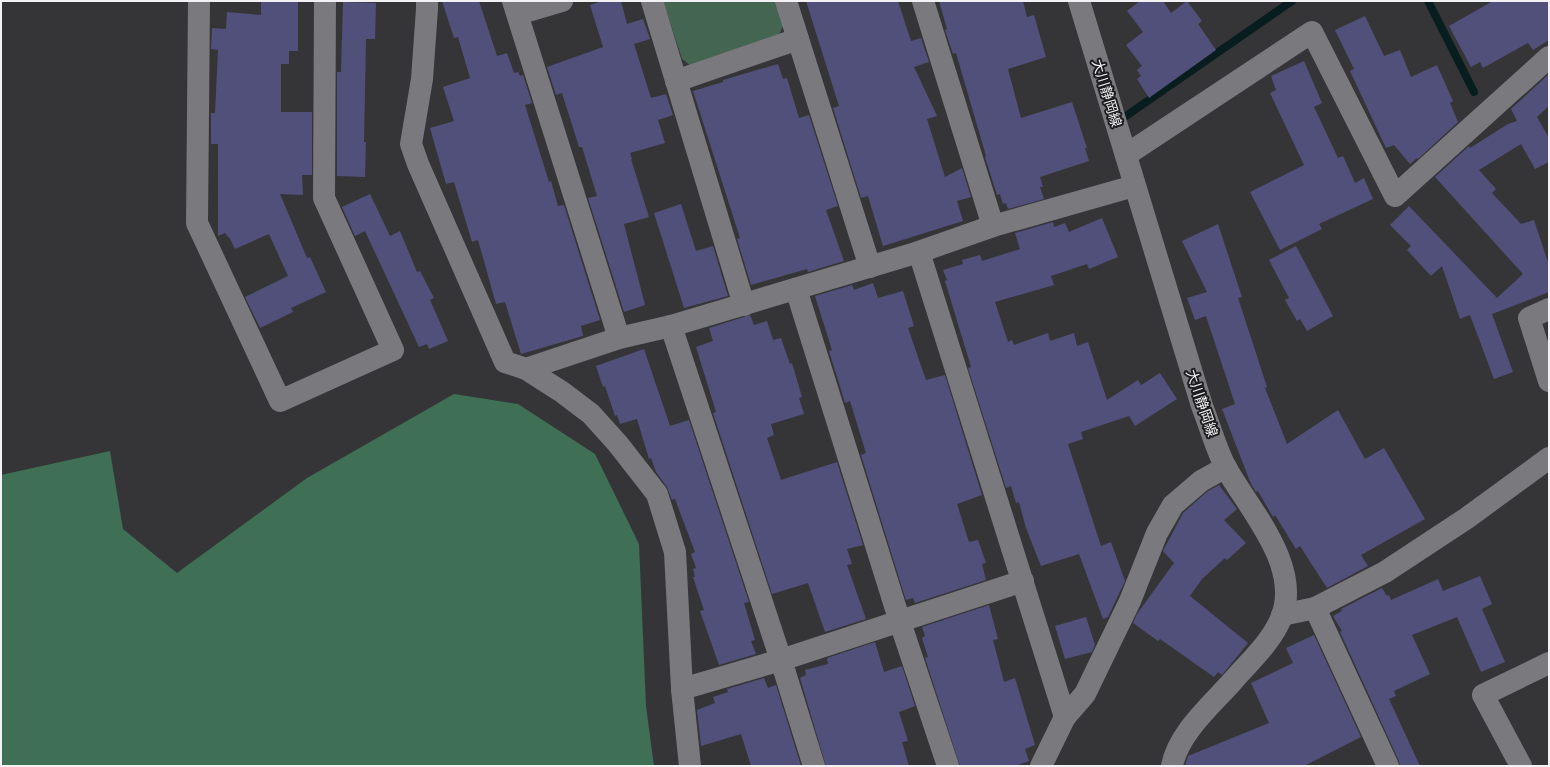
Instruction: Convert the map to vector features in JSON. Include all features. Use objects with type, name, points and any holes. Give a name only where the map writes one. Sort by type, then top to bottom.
[{"type":"street","points":[[199,1],[197,223],[280,401],[393,350],[324,198],[325,1]]},
{"type":"street","points":[[427,1],[422,79],[411,144],[418,164],[505,362],[526,369],[562,392],[591,414],[618,444],[657,494],[675,552],[682,689],[690,766]]},
{"type":"street","points":[[562,1],[516,8],[619,338]]},
{"type":"street","points":[[652,1],[744,305]]},
{"type":"street","points":[[786,1],[870,267]]},
{"type":"street","points":[[923,1],[993,226]]},
{"type":"street","name":"大川静岡線","points":[[1079,1],[1202,406],[1226,467],[1272,541],[1281,565],[1286,593],[1282,615],[1268,641],[1190,728],[1174,756],[1172,766]]},
{"type":"street","points":[[1126,155],[1312,32],[1395,196],[1549,57]]},
{"type":"street","points":[[676,81],[798,39]]},
{"type":"street","points":[[526,369],[619,338],[671,326],[744,305],[919,252],[993,226],[1134,186]]},
{"type":"street","points":[[919,252],[1065,717]]},
{"type":"street","points":[[796,289],[900,622],[948,766]]},
{"type":"street","points":[[1549,309],[1529,318],[1549,381]]},
{"type":"street","points":[[671,326],[781,660],[814,766]]},
{"type":"street","points":[[1282,615],[1315,608],[1385,572],[1467,518],[1549,458]]},
{"type":"street","points":[[1041,766],[1065,717],[1085,694],[1130,601],[1157,532],[1173,505],[1201,481],[1226,467]]},
{"type":"street","points":[[682,689],[781,660],[1023,581]]},
{"type":"street","points":[[1315,608],[1388,766]]},
{"type":"street","points":[[1521,766],[1483,695],[1549,663]]},
{"type":"green space","points":[[663,1],[776,1],[784,24],[778,37],[691,66],[682,59]]},
{"type":"green space","points":[[454,394],[518,404],[595,454],[639,544],[646,706],[654,766],[1,766],[1,475],[110,451],[123,529],[177,573],[307,478]]},
{"type":"building","points":[[261,1],[298,1],[298,51],[289,51],[289,64],[281,64],[281,112],[312,112],[312,175],[302,175],[303,195],[280,194],[307,258],[310,257],[326,292],[291,308],[293,312],[260,328],[245,297],[288,276],[269,234],[235,249],[229,237],[225,233],[218,236],[218,144],[211,144],[211,113],[215,113],[218,50],[211,49],[212,28],[226,29],[227,12],[261,15]]},
{"type":"building","points":[[442,1],[479,1],[497,56],[507,53],[514,73],[518,72],[520,76],[523,75],[532,103],[525,105],[549,182],[551,181],[558,206],[564,205],[600,320],[581,326],[583,336],[521,354],[505,302],[496,304],[478,240],[472,242],[454,182],[446,184],[430,128],[454,121],[443,87],[470,78],[458,37],[454,38]]},
{"type":"building","points":[[602,1],[621,1],[627,24],[643,19],[650,39],[634,44],[651,98],[666,94],[673,115],[658,120],[665,143],[630,153],[649,217],[624,224],[645,305],[624,312],[588,198],[597,196],[582,147],[579,147],[562,93],[556,95],[547,67],[603,47],[590,5]]},
{"type":"building","points":[[806,1],[898,1],[911,41],[921,38],[929,62],[914,67],[937,116],[927,119],[945,177],[962,168],[971,197],[957,201],[963,221],[883,246],[868,196],[861,198],[833,108],[839,106]]},
{"type":"building","points":[[939,1],[1023,1],[1027,17],[1034,15],[1046,57],[1008,69],[1021,118],[1072,102],[1087,148],[1085,148],[1089,161],[1040,177],[1043,187],[1040,187],[1044,199],[1008,209],[1006,203],[1003,204],[1000,194],[997,195],[956,53],[953,54],[945,30],[947,29]]},
{"type":"building","points":[[1140,1],[1163,1],[1171,13],[1187,1],[1202,21],[1198,24],[1216,50],[1149,98],[1137,79],[1141,76],[1137,70],[1142,66],[1126,45],[1143,32],[1127,11]]},
{"type":"building","points":[[1493,1],[1549,1],[1549,40],[1533,50],[1528,43],[1483,68],[1480,62],[1471,67],[1449,26]]},
{"type":"building","points":[[343,2],[376,3],[375,39],[366,39],[364,142],[366,142],[365,177],[337,176],[337,72],[341,72]]},
{"type":"building","points":[[1365,16],[1384,56],[1400,50],[1411,77],[1437,65],[1453,101],[1450,103],[1458,122],[1418,159],[1417,158],[1410,164],[1394,145],[1386,148],[1350,71],[1354,69],[1335,30]]},
{"type":"building","points":[[1304,61],[1322,103],[1314,107],[1338,158],[1343,156],[1355,183],[1364,178],[1373,199],[1319,224],[1322,229],[1280,250],[1250,192],[1304,165],[1270,93],[1276,90],[1271,76]]},
{"type":"building","points":[[778,64],[783,79],[787,78],[799,118],[809,115],[838,206],[826,210],[844,261],[808,272],[807,269],[751,285],[737,239],[740,238],[693,91],[723,82],[723,80]]},
{"type":"building","points":[[1549,74],[1549,106],[1537,117],[1549,138],[1549,162],[1535,169],[1521,144],[1479,170],[1496,189],[1492,193],[1521,224],[1534,220],[1549,265],[1549,292],[1492,314],[1513,372],[1494,379],[1470,315],[1460,319],[1442,266],[1431,276],[1407,250],[1411,246],[1390,225],[1409,206],[1497,298],[1523,274],[1435,177],[1469,146],[1470,148],[1508,124],[1517,121],[1511,109]]},
{"type":"building","points":[[370,194],[390,236],[400,231],[417,272],[420,271],[434,298],[430,300],[448,341],[429,349],[427,344],[419,347],[365,231],[355,236],[342,207]]},
{"type":"building","points":[[681,204],[696,251],[713,246],[728,296],[684,308],[654,213]]},
{"type":"building","points":[[1102,218],[1118,257],[1089,269],[1087,264],[1051,276],[1054,285],[995,302],[1008,342],[1012,340],[1014,345],[1048,333],[1050,341],[1074,333],[1077,346],[1088,342],[1107,400],[1138,380],[1141,385],[1160,373],[1177,399],[1135,426],[1129,416],[1081,432],[1083,439],[1068,444],[1101,546],[1111,542],[1125,581],[1108,617],[1103,619],[1079,554],[1041,566],[1026,528],[1019,502],[1016,503],[1011,486],[1006,488],[968,368],[971,367],[943,270],[963,264],[962,260],[980,255],[982,261],[1020,249],[1015,233],[1053,222],[1054,227],[1065,223],[1069,232]]},
{"type":"building","points":[[1218,224],[1242,297],[1238,298],[1267,387],[1265,388],[1287,444],[1338,410],[1365,459],[1384,448],[1425,519],[1361,555],[1368,566],[1327,588],[1300,546],[1296,549],[1275,515],[1273,517],[1258,491],[1256,492],[1251,484],[1222,409],[1235,404],[1206,316],[1195,320],[1187,298],[1207,292],[1182,241]]},
{"type":"building","points":[[1296,246],[1333,316],[1307,331],[1300,319],[1297,321],[1285,300],[1289,298],[1269,260]]},
{"type":"building","points":[[873,283],[878,298],[903,291],[914,326],[908,328],[926,380],[945,375],[982,495],[957,504],[969,542],[978,540],[986,563],[982,564],[986,580],[915,603],[913,598],[906,600],[903,591],[861,455],[866,453],[850,401],[845,403],[829,351],[832,350],[815,296],[852,285],[854,290]]},
{"type":"building","points":[[750,315],[754,325],[767,321],[773,340],[781,338],[790,364],[792,363],[802,397],[799,398],[804,414],[771,424],[774,435],[767,438],[781,480],[837,462],[863,545],[847,549],[852,564],[847,565],[866,619],[825,632],[808,583],[772,594],[713,413],[716,412],[696,347],[713,341],[709,328]]},
{"type":"building","points":[[644,349],[670,426],[689,420],[749,602],[744,603],[755,640],[751,641],[756,654],[719,665],[700,611],[704,610],[693,577],[695,577],[693,569],[696,568],[691,554],[695,552],[675,499],[672,500],[667,487],[656,472],[651,458],[649,459],[637,419],[620,424],[617,415],[615,416],[605,386],[603,387],[596,366]]},
{"type":"building","points":[[1219,485],[1237,509],[1224,520],[1246,543],[1227,560],[1225,558],[1202,579],[1190,596],[1248,643],[1222,675],[1218,672],[1214,677],[1160,639],[1158,641],[1133,623],[1137,614],[1174,563],[1163,551],[1183,513],[1208,491]]},
{"type":"building","points":[[1480,576],[1492,604],[1482,609],[1505,662],[1481,672],[1457,617],[1412,635],[1430,674],[1394,691],[1396,696],[1389,699],[1420,766],[1400,766],[1340,632],[1342,631],[1333,616],[1342,611],[1341,609],[1382,588],[1387,596],[1389,595],[1391,600],[1438,579],[1443,591]]},
{"type":"building","points":[[989,605],[998,639],[993,640],[1004,682],[1015,678],[1035,745],[1025,749],[1029,761],[1015,766],[960,766],[925,658],[928,657],[922,638],[925,636],[922,627]]},
{"type":"building","points":[[1086,617],[1095,645],[1092,652],[1065,659],[1055,626]]},
{"type":"building","points":[[1314,635],[1361,737],[1304,766],[1185,766],[1188,756],[1269,723],[1251,683],[1293,663],[1286,648]]},
{"type":"building","points":[[875,642],[884,672],[902,666],[915,706],[899,712],[908,741],[902,742],[909,766],[826,766],[800,678],[806,675],[805,670],[828,664],[827,658]]},
{"type":"building","points":[[764,678],[768,688],[776,685],[801,766],[751,766],[741,734],[701,746],[697,710],[715,703],[713,697],[728,692],[727,689]]},
{"type":"waterway","points":[[1126,116],[1292,1]]},
{"type":"waterway","points":[[1428,1],[1474,92]]}]
